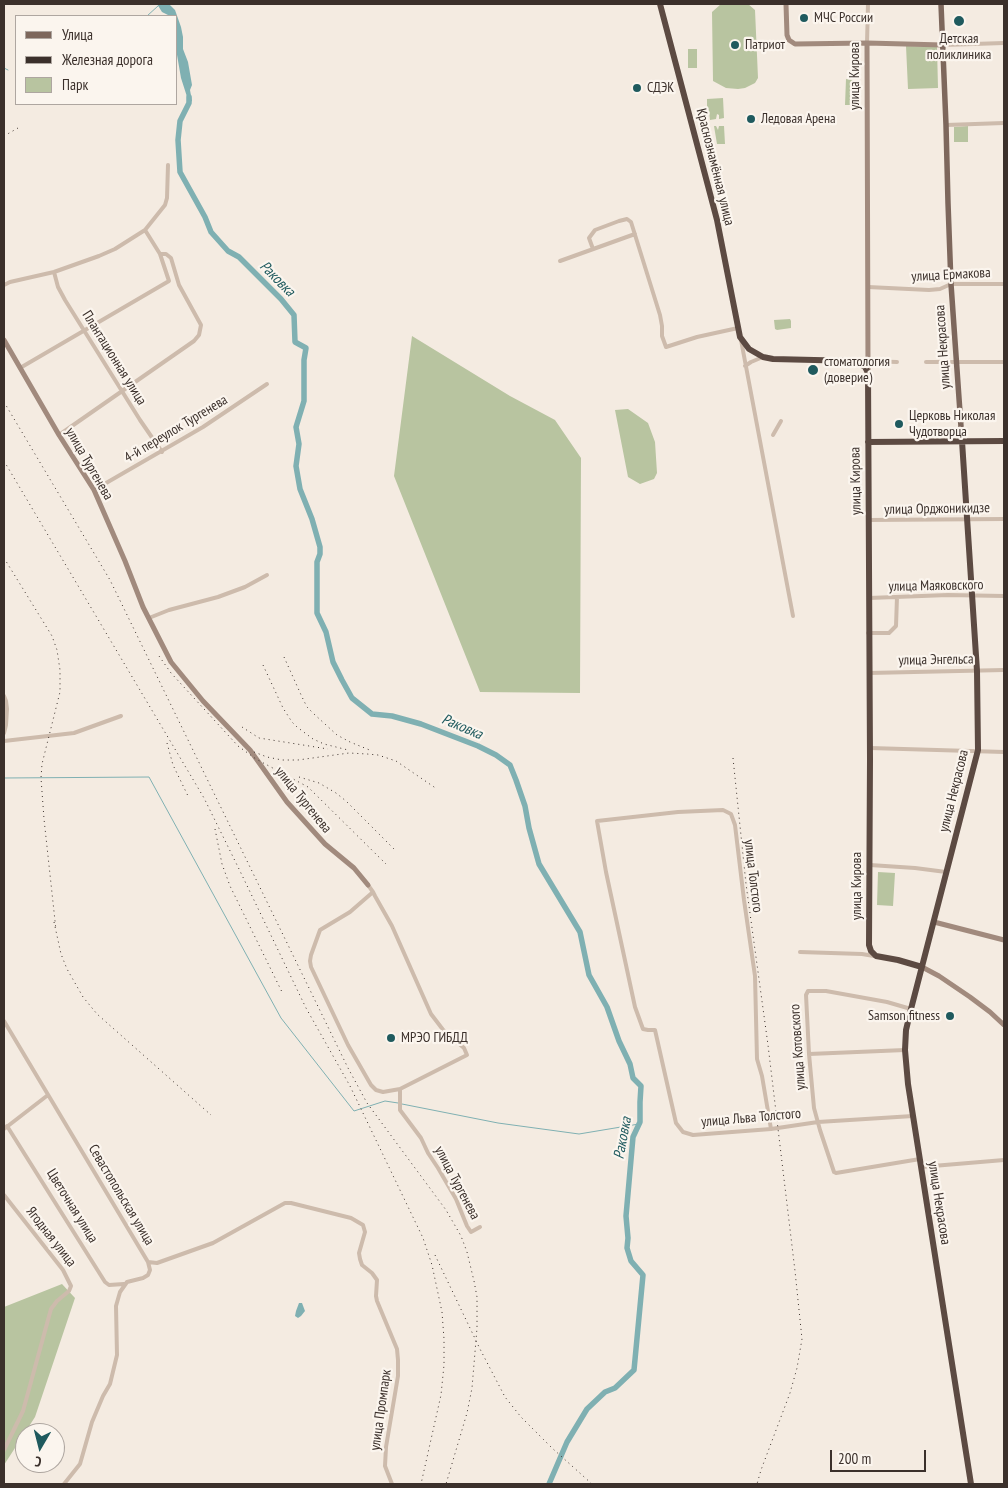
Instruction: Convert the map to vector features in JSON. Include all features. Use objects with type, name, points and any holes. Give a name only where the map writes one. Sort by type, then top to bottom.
[{"type":"highway","name":"Краснознамённая улица","points":[[660,4],[717,220],[740,338],[753,352],[763,357]]},
{"type":"highway","points":[[763,357],[774,359],[856,361],[868,373]]},
{"type":"highway","name":"улица Кирова","points":[[868,373],[869,945],[871,951],[876,956]]},
{"type":"highway","points":[[868,442],[1004,441]]},
{"type":"highway","name":"улица Некрасова","points":[[962,442],[977,671],[978,750],[911,1009],[906,1030],[905,1050],[913,1116],[971,1484]]},
{"type":"highway","points":[[876,956],[922,967]]},
{"type":"main road","name":"улица Некрасова","points":[[941,4],[951,284],[962,442]]},
{"type":"street","points":[[786,4],[787,35],[794,44],[943,45],[1004,43]]},
{"type":"street","name":"улица Кирова","points":[[868,4],[868,373]]},
{"type":"street","points":[[946,124],[1004,123]]},
{"type":"street","points":[[4,285],[54,272],[99,256],[115,249],[145,230],[165,205],[168,165]]},
{"type":"street","points":[[593,249],[589,238],[590,235],[619,221],[627,219],[631,222],[660,315],[662,336],[666,347],[697,337],[738,328]]},
{"type":"street","points":[[20,368],[169,281],[160,254],[145,230]]},
{"type":"street","points":[[560,261],[635,234]]},
{"type":"street","points":[[59,435],[194,341],[201,325],[180,285],[171,258],[166,254],[160,254]]},
{"type":"street","name":"Плантационная улица","points":[[54,272],[58,287],[83,330],[162,452]]},
{"type":"street","name":"улица Ермакова","points":[[868,287],[929,290],[940,289],[951,284],[1004,284]]},
{"type":"street","name":"Краснознамённая улица","points":[[740,338],[793,616]]},
{"type":"street","name":"улица Тургенева","points":[[4,340],[59,435],[94,490],[149,618],[171,662],[203,701],[250,750],[287,802],[325,844],[354,868],[368,885],[392,926],[431,1014],[444,1031],[464,1048],[467,1055],[400,1089],[400,1110],[421,1138],[456,1199],[471,1232],[480,1227]]},
{"type":"street","points":[[745,366],[763,357]]},
{"type":"street","points":[[856,361],[897,362]]},
{"type":"street","points":[[926,362],[1004,362]]},
{"type":"street","name":"4-й переулок Тургенева","points":[[94,490],[203,427],[267,384]]},
{"type":"street","points":[[773,435],[780,422]]},
{"type":"street","name":"улица Орджоникидзе","points":[[869,520],[1004,519]]},
{"type":"street","points":[[149,618],[169,610],[218,597],[245,587],[267,575]]},
{"type":"street","name":"улица Маяковского","points":[[868,598],[1004,596]]},
{"type":"street","points":[[868,633],[889,633],[896,626],[897,597]]},
{"type":"street","name":"улица Энгельса","points":[[869,673],[1004,670]]},
{"type":"street","points":[[4,696],[7,709],[4,733]]},
{"type":"street","points":[[4,741],[74,733],[121,716]]},
{"type":"street","points":[[870,748],[1004,752]]},
{"type":"street","name":"улица Толстого","points":[[597,821],[678,812],[723,810],[731,814],[735,825],[754,963],[757,1051],[771,1129]]},
{"type":"street","name":"улица Льва Толстого","points":[[597,821],[635,1007],[643,1028],[655,1030],[676,1123],[683,1132],[692,1135],[771,1129],[818,1122],[913,1116]]},
{"type":"street","points":[[870,865],[946,872]]},
{"type":"street","points":[[373,892],[350,912],[320,930],[310,962],[348,1045],[371,1085],[376,1090],[383,1092],[400,1089]]},
{"type":"street","points":[[934,922],[1004,940]]},
{"type":"street","points":[[800,952],[876,956]]},
{"type":"street","points":[[922,967],[970,997],[1004,1025]]},
{"type":"street","name":"улица Котовского","points":[[911,1009],[888,1002],[826,992],[808,992],[806,995],[814,1108],[835,1173],[921,1163]]},
{"type":"street","name":"Севастопольская улица","points":[[4,1021],[148,1262],[157,1263],[213,1244],[285,1203],[351,1218],[360,1222],[364,1228],[364,1237],[359,1253],[362,1265],[377,1280],[376,1296],[389,1329]]},
{"type":"street","points":[[809,1054],[905,1050]]},
{"type":"street","points":[[6,1127],[48,1095]]},
{"type":"street","name":"Цветочная улица","points":[[6,1127],[105,1282],[109,1285],[124,1284]]},
{"type":"street","points":[[921,1163],[1004,1160]]},
{"type":"street","name":"Ягодная улица","points":[[4,1195],[63,1270],[71,1286],[51,1309],[23,1410],[4,1450]]},
{"type":"street","points":[[64,1484],[80,1464],[92,1422],[110,1384],[117,1354],[117,1300],[124,1284],[130,1280],[143,1278],[148,1274],[150,1270],[148,1262]]},
{"type":"street","name":"улица Промпарк","points":[[389,1329],[397,1349],[398,1370],[386,1447],[385,1466],[392,1484]]},
{"type":"green space","name":"Патриот","points":[[721,4],[748,4],[755,10],[758,78],[755,83],[745,88],[726,88],[713,81],[712,12]]},
{"type":"green space","points":[[906,46],[937,47],[938,88],[908,89]]},
{"type":"green space","points":[[688,49],[697,49],[697,68],[688,68]]},
{"type":"green space","points":[[846,79],[853,80],[851,105],[845,105]]},
{"type":"green space","points":[[723,98],[724,118],[719,119],[717,114],[716,119],[710,120],[709,111],[707,111],[707,99]]},
{"type":"green space","points":[[714,126],[718,130],[719,126],[724,126],[725,144],[717,144]]},
{"type":"green space","points":[[968,126],[968,142],[954,142],[954,127]]},
{"type":"green space","points":[[790,319],[791,328],[775,329],[774,320]]},
{"type":"green space","points":[[412,336],[510,396],[555,420],[581,458],[580,693],[480,692],[394,476]]},
{"type":"green space","points":[[628,409],[648,423],[655,442],[657,473],[654,479],[640,484],[628,477],[615,410]]},
{"type":"green space","points":[[878,872],[895,873],[893,906],[877,905]]},
{"type":"green space","points":[[62,1284],[75,1298],[35,1417],[31,1423],[15,1423],[15,1448],[4,1465],[4,1307]]},
{"type":"water","points":[[157,4],[169,4],[177,15],[168,15],[162,12]]},
{"type":"water","points":[[178,18],[192,85],[190,90],[192,101],[189,103],[178,61]]},
{"type":"water","points":[[299,1303],[302,1303],[305,1311],[298,1318],[295,1316]]},
{"type":"waterway","points":[[148,15],[158,6]]},
{"type":"waterway","points":[[4,68],[8,70]]},
{"type":"waterway","name":"Раковка","points":[[189,97],[189,103],[180,121],[178,140],[180,172],[205,217],[211,232],[228,251],[239,257],[281,299],[294,315],[295,342],[306,348],[304,360],[304,401],[296,427],[299,444],[296,466],[300,489],[312,519],[320,547],[317,562],[317,613],[326,632],[333,662],[352,698],[372,714],[392,716],[421,724],[478,746],[510,765],[525,806],[539,864],[580,932],[589,975],[607,1007],[619,1041],[630,1064],[633,1078],[641,1086],[640,1122],[633,1137],[626,1216],[627,1248],[631,1261],[643,1275],[634,1370],[615,1388],[605,1392],[587,1409],[567,1442],[549,1484]]},
{"type":"waterway","points":[[4,778],[149,777],[281,1018],[354,1111],[385,1101],[398,1103]]},
{"type":"waterway","points":[[402,1104],[498,1123],[579,1134],[639,1124]]},
{"type":"railway","points":[[4,136],[18,128]]},
{"type":"railway","points":[[4,402],[110,580],[348,1068],[367,1103],[446,1210],[461,1236],[467,1252],[477,1297],[477,1328],[472,1388],[467,1413],[446,1484]]},
{"type":"railway","points":[[4,461],[204,798],[306,1008],[350,1086],[423,1238],[432,1265],[442,1312],[444,1365],[441,1395],[421,1484]]},
{"type":"railway","points":[[4,558],[52,636],[57,650],[60,670],[60,692],[42,764],[41,778],[56,930]]},
{"type":"railway","points":[[159,656],[171,673],[238,746],[256,759],[308,787],[386,864]]},
{"type":"railway","points":[[284,657],[307,707],[337,735],[372,751]]},
{"type":"railway","points":[[263,665],[283,708],[292,722],[313,739],[348,750]]},
{"type":"railway","points":[[242,727],[259,738],[328,749]]},
{"type":"railway","points":[[167,743],[173,765],[188,796]]},
{"type":"railway","points":[[254,752],[282,760],[298,760],[349,753],[378,755],[396,761],[437,789]]},
{"type":"railway","points":[[733,758],[746,884],[768,1045],[802,1339],[790,1393],[757,1484]]},
{"type":"railway","points":[[299,777],[319,783],[336,793],[395,850]]},
{"type":"railway","points":[[215,829],[222,864],[230,886],[282,992]]},
{"type":"railway","points":[[54,922],[61,954],[83,997],[97,1014],[211,1115]]},
{"type":"railway","points":[[435,1255],[505,1397],[521,1417],[592,1484]]},
{"type":"place","name":"МЧС России","points":[[804,18]]},
{"type":"place","name":"Детская поликлиника","points":[[959,21]]},
{"type":"place","name":"Патриот","points":[[735,45]]},
{"type":"place","name":"СДЭК","points":[[637,88]]},
{"type":"place","name":"Ледовая Арена","points":[[751,119]]},
{"type":"place","name":"стоматология (доверие)","points":[[813,370]]},
{"type":"place","name":"Церковь Николая Чудотворца","points":[[899,424]]},
{"type":"place","name":"Samson fitness","points":[[950,1016]]},
{"type":"place","name":"МРЭО ГИБДД","points":[[391,1038]]}]
